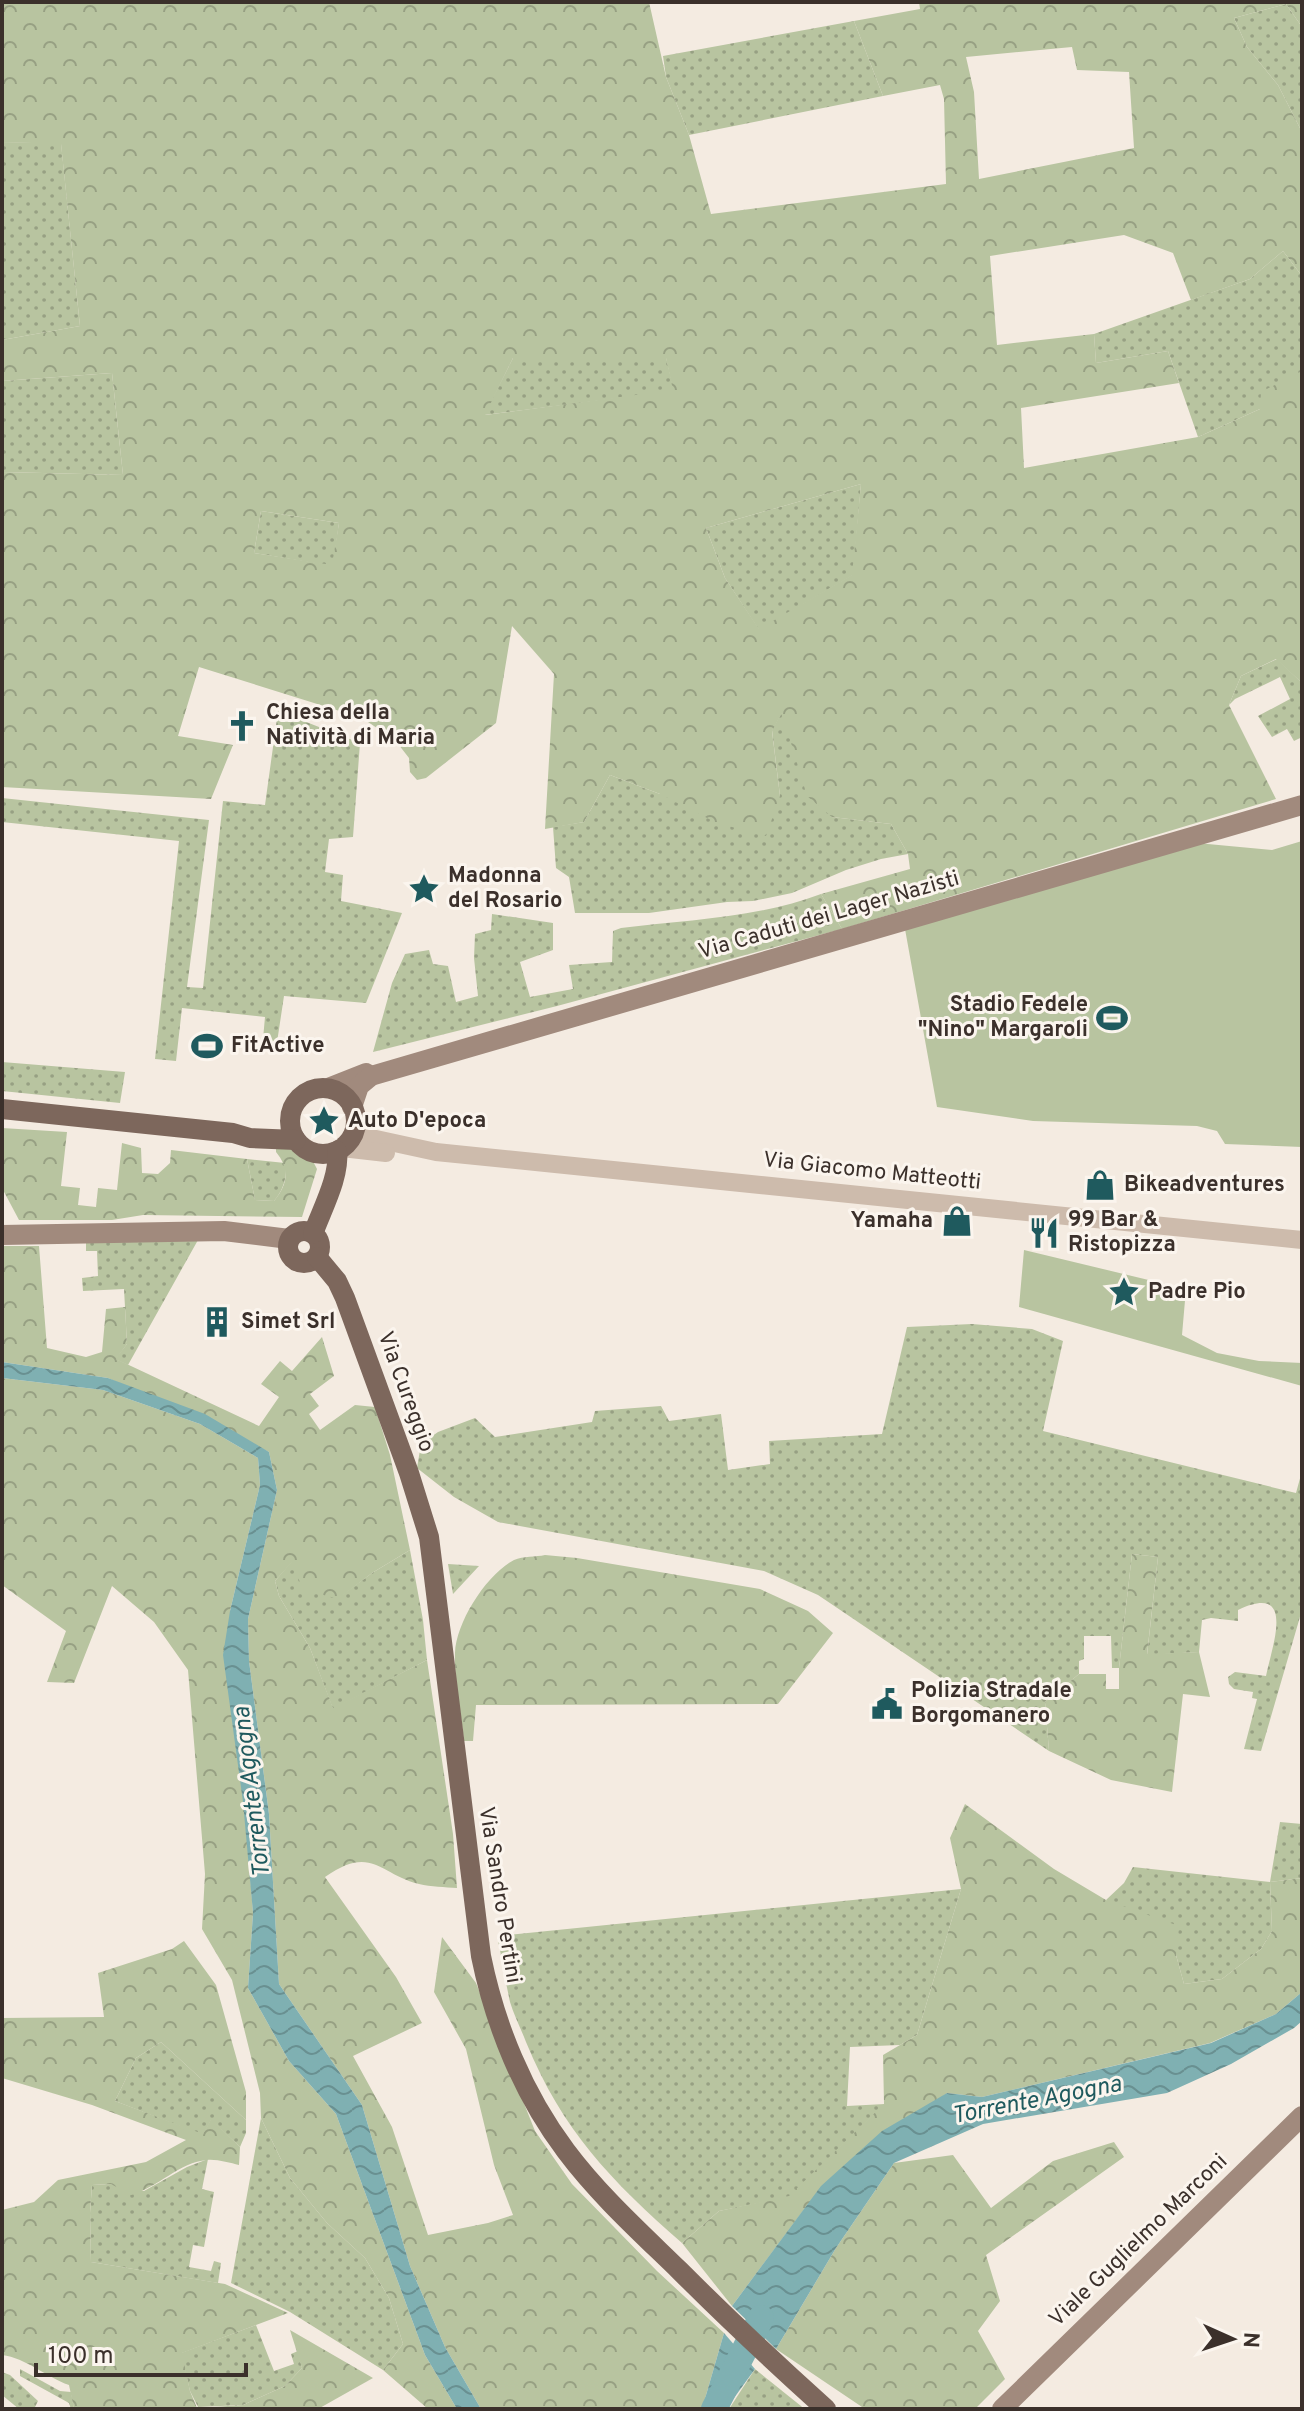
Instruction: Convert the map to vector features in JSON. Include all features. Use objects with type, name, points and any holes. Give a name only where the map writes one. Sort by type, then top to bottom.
[{"type":"main road","name":"Via Caduti dei Lager Nazisti","points":[[328,1088],[366,1073],[371,1076],[1302,805]]},
{"type":"main road","points":[[352,1107],[359,1086],[371,1076]]},
{"type":"main road","points":[[313,1234],[332,1183],[339,1147],[356,1123],[352,1107],[343,1095],[328,1088],[313,1089],[300,1097],[291,1110],[293,1130],[307,1151],[339,1147]]},
{"type":"main road","points":[[2,1109],[233,1133],[269,1128],[293,1130]]},
{"type":"main road","points":[[301,1230],[313,1234],[320,1244],[317,1257],[306,1263],[294,1260],[287,1249],[289,1239],[301,1230]]},
{"type":"main road","points":[[2,1235],[224,1231],[289,1239]]},
{"type":"main road","name":"Via Cureggio","points":[[317,1257],[337,1281],[345,1298],[409,1473],[432,1552]]},
{"type":"main road","name":"Via Sandro Pertini","points":[[432,1552],[481,1956],[489,1994],[524,2081],[566,2151],[619,2211],[826,2409]]},
{"type":"main road","name":"Viale Guglielmo Marconi","points":[[1002,2406],[1302,2116]]},
{"type":"street","name":"Via Giacomo Matteotti","points":[[339,1147],[401,1155],[436,1152],[1302,1240]]},
{"type":"green space","points":[[2,2],[649,2],[666,77],[689,135],[711,214],[946,184],[944,99],[940,85],[883,96],[854,21],[920,9],[919,2],[1302,2],[1302,27],[1286,4],[1234,18],[1247,47],[1278,85],[1302,132],[1302,276],[1283,251],[1250,279],[1191,300],[1173,253],[1124,235],[990,256],[997,345],[1094,334],[1096,363],[1168,351],[1179,383],[1021,408],[1024,468],[1198,437],[1260,409],[1261,392],[1302,371],[1302,683],[1276,659],[1241,676],[1229,705],[1276,799],[842,929],[821,894],[910,869],[908,854],[891,824],[832,817],[807,796],[782,713],[772,731],[780,796],[766,836],[717,823],[660,794],[610,775],[584,822],[545,829],[554,674],[512,626],[496,723],[426,778],[417,780],[410,772],[409,758],[395,740],[362,718],[199,667],[178,736],[233,745],[211,799],[2,787],[2,472],[123,475],[112,373],[2,381],[2,340],[80,326],[61,144],[2,142]],"holes":[[[1072,47],[1077,70],[1129,72],[1134,148],[979,179],[974,92],[966,57]],[[513,358],[666,358],[673,390],[485,415]],[[861,484],[852,575],[759,629],[725,578],[706,528]],[[261,511],[339,523],[332,565],[254,553]]]},
{"type":"green space","points":[[1286,4],[1302,27],[1302,132],[1278,85],[1247,47],[1234,18]]},
{"type":"green space","points":[[854,21],[883,96],[689,135],[666,77],[663,56]]},
{"type":"green space","points":[[2,142],[61,143],[80,326],[2,340]]},
{"type":"green space","points":[[1283,251],[1302,276],[1302,371],[1260,409],[1198,437],[1168,351],[1096,363],[1094,334],[1250,279]]},
{"type":"green space","points":[[666,357],[674,391],[484,415],[513,358]]},
{"type":"green space","points":[[112,373],[123,475],[2,472],[2,381]]},
{"type":"green space","points":[[861,484],[853,575],[759,630],[725,578],[706,528]]},
{"type":"green space","points":[[261,511],[339,523],[333,566],[254,553]]},
{"type":"green space","points":[[1277,659],[1302,683],[1302,737],[1294,741],[1287,729],[1272,737],[1258,716],[1290,699],[1280,677],[1229,705],[1241,676]]},
{"type":"green space","points":[[278,711],[360,743],[353,837],[329,839],[325,872],[343,875],[341,901],[402,913],[366,1003],[284,996],[276,1049],[262,1050],[265,1017],[182,1008],[176,1061],[155,1059],[179,841],[2,822],[2,798],[209,820],[187,987],[203,988],[223,801],[265,805]]},
{"type":"green space","points":[[782,712],[832,817],[891,824],[908,854],[846,870],[792,893],[753,901],[649,913],[575,913],[569,877],[556,868],[553,827],[584,822],[610,775],[660,794],[780,796],[772,730]]},
{"type":"green space","name":"Stadio Fedele \"Nino\" Margaroli","points":[[1302,841],[1302,1147],[1225,1144],[1217,1131],[1197,1126],[1033,1121],[937,1107],[905,929],[1197,843],[1272,850]]},
{"type":"green space","points":[[821,894],[842,929],[373,1052],[392,983],[405,954],[429,950],[433,964],[448,966],[456,1002],[478,996],[475,934],[491,930],[492,914],[553,923],[553,950],[520,962],[530,997],[573,989],[569,965],[612,962],[613,931],[621,928],[747,913]]},
{"type":"green space","points":[[2,1062],[125,1072],[120,1103],[2,1091]]},
{"type":"green space","points":[[2,1128],[67,1132],[61,1186],[80,1188],[78,1205],[96,1207],[98,1188],[117,1190],[122,1143],[141,1148],[142,1173],[158,1174],[170,1163],[171,1150],[247,1159],[255,1200],[274,1201],[282,1189],[286,1176],[276,1147],[301,1150],[310,1156],[317,1169],[302,1217],[143,1215],[112,1220],[19,1220],[2,1188]]},
{"type":"green space","points":[[247,1159],[285,1163],[284,1183],[274,1201],[255,1200]]},
{"type":"green space","points":[[198,1240],[128,1365],[115,1359],[127,1344],[124,1289],[83,1291],[82,1278],[98,1276],[97,1251],[86,1251],[86,1242]]},
{"type":"green space","points":[[2,1246],[39,1246],[47,1348],[86,1357],[102,1352],[106,1309],[125,1307],[127,1344],[116,1359],[259,1426],[279,1397],[261,1384],[280,1361],[292,1371],[322,1337],[334,1376],[310,1394],[319,1406],[309,1414],[320,1430],[355,1405],[375,1407],[390,1455],[410,1550],[338,1599],[302,1589],[293,1561],[275,1581],[279,1596],[310,1648],[333,1708],[427,1660],[453,1834],[457,1888],[419,1884],[365,1862],[341,1867],[325,1877],[396,1977],[422,2023],[353,2056],[392,2127],[428,2235],[513,2215],[494,2165],[466,2049],[434,1992],[442,1937],[476,1983],[535,2131],[572,2184],[657,2271],[724,2333],[702,2409],[481,2409],[445,2347],[410,2266],[362,2105],[279,1984],[269,1814],[249,1661],[248,1619],[277,1490],[269,1452],[108,1378],[2,1362]]},
{"type":"green space","points":[[1024,1250],[1186,1289],[1182,1335],[1217,1353],[1259,1361],[1302,1363],[1302,1386],[1019,1307]]},
{"type":"green space","points":[[972,1324],[1032,1329],[1063,1341],[1043,1431],[1296,1493],[1302,1471],[1302,1610],[1261,1751],[1244,1749],[1257,1699],[1252,1698],[1253,1692],[1234,1689],[1228,1677],[1235,1672],[1266,1676],[1275,1635],[1274,1611],[1268,1604],[1256,1604],[1238,1610],[1238,1621],[1202,1620],[1199,1652],[1147,1655],[1158,1557],[1132,1554],[1119,1668],[1112,1668],[1111,1636],[1084,1636],[1084,1659],[1079,1661],[1079,1674],[1045,1702],[1049,1751],[818,1595],[764,1571],[498,1522],[454,1497],[417,1468],[421,1444],[438,1432],[475,1418],[495,1437],[592,1422],[595,1411],[661,1406],[669,1421],[721,1414],[728,1470],[770,1464],[769,1441],[882,1434],[907,1327]]},
{"type":"green space","points":[[2,1378],[103,1390],[200,1424],[258,1458],[260,1485],[230,1611],[253,1913],[248,1988],[289,2061],[336,2114],[425,2355],[457,2409],[428,2409],[383,2370],[403,2344],[389,2298],[365,2258],[327,2223],[290,2178],[261,2118],[260,2093],[232,1980],[202,1929],[205,1874],[188,1670],[154,1622],[112,1586],[74,1683],[47,1682],[66,1631],[2,1585]]},
{"type":"green space","points":[[410,1550],[427,1660],[333,1709],[310,1648],[279,1596],[275,1581],[293,1560],[338,1598]]},
{"type":"green space","points":[[1132,1554],[1158,1557],[1147,1654],[1199,1652],[1210,1697],[1183,1694],[1172,1792],[1111,1780],[1049,1751],[1045,1702],[1079,1674],[1106,1674],[1106,1689],[1119,1689]]},
{"type":"green space","points":[[545,1555],[760,1589],[808,1611],[833,1633],[778,1704],[476,1705],[473,1741],[464,1741],[455,1664],[461,1627],[484,1587],[504,1567],[514,1560]]},
{"type":"green space","points":[[448,1564],[479,1566],[453,1594]]},
{"type":"green space","points":[[965,1804],[1054,1869],[1106,1900],[1179,1926],[1176,1955],[1184,1984],[1222,1979],[1261,1949],[1272,1931],[1270,1882],[1302,1878],[1302,1992],[1276,2014],[1210,2043],[982,2097],[947,2093],[808,2204],[732,2306],[682,2243],[719,2211],[789,2196],[884,2104],[883,2055],[917,2035],[961,1889],[950,1838]]},
{"type":"green space","points":[[1280,1822],[1302,1824],[1302,1878],[1270,1882]]},
{"type":"green space","points":[[1133,1867],[1270,1882],[1272,1931],[1261,1949],[1222,1979],[1184,1984],[1176,1955],[1106,1900],[1124,1883]]},
{"type":"green space","points":[[961,1889],[917,2035],[900,2045],[850,2047],[847,2106],[885,2104],[789,2197],[719,2211],[682,2243],[611,2175],[572,2128],[556,2102],[512,2007],[497,1936]]},
{"type":"green space","points":[[184,1941],[216,1985],[246,2092],[246,2120],[161,2042],[136,2058],[115,2101],[203,2134],[211,2119],[240,2147],[239,2165],[215,2160],[197,2162],[131,2195],[111,2184],[92,2185],[91,2262],[225,2284],[288,2313],[182,2353],[197,2408],[243,2405],[285,2386],[302,2368],[290,2330],[373,2378],[318,2409],[74,2409],[69,2385],[2,2355],[2,2210],[34,2202],[58,2180],[146,2162],[186,2140],[92,2105],[2,2078],[2,2018],[104,2017],[98,1973],[172,1949]]},
{"type":"green space","points":[[161,2042],[246,2120],[246,2133],[240,2147],[211,2120],[203,2135],[115,2101],[136,2058]]},
{"type":"green space","points":[[261,2118],[290,2178],[327,2223],[365,2258],[389,2298],[403,2344],[383,2370],[290,2312],[231,2283]]},
{"type":"green space","points":[[1114,2142],[1124,2157],[986,2255],[1000,2301],[978,2331],[1005,2379],[975,2409],[865,2409],[776,2349],[836,2248],[894,2163],[953,2155],[991,2208],[1053,2161]]},
{"type":"green space","points":[[208,2159],[202,2189],[214,2192],[204,2247],[193,2245],[189,2267],[211,2271],[214,2261],[221,2263],[218,2283],[91,2262],[92,2185],[111,2184],[144,2191]]},
{"type":"green space","points":[[256,2325],[274,2371],[294,2364],[291,2354],[298,2351],[302,2368],[285,2386],[243,2405],[198,2407],[190,2391],[181,2353]]},
{"type":"green space","points":[[20,2369],[60,2391],[71,2392],[74,2409],[69,2403],[20,2376]]},
{"type":"green space","points":[[755,2369],[801,2406],[804,2409],[729,2409]]},
{"type":"green space","points":[[2,2372],[10,2375],[38,2401],[34,2409],[19,2409],[2,2395]]},
{"type":"water","points":[[2,1362],[108,1378],[205,1414],[269,1452],[277,1490],[248,1619],[249,1661],[269,1814],[279,1984],[362,2105],[410,2266],[445,2347],[481,2409],[457,2409],[425,2355],[336,2114],[289,2061],[248,1988],[253,1913],[243,1802],[223,1655],[230,1611],[260,1485],[258,1458],[200,1424],[103,1390],[2,1378]]},
{"type":"water","points":[[1302,1992],[1302,2021],[1294,2028],[1231,2064],[1167,2093],[983,2124],[894,2163],[836,2248],[776,2349],[732,2306],[821,2186],[882,2131],[947,2093],[982,2097],[1211,2043],[1276,2014]]},
{"type":"water","points":[[724,2333],[755,2369],[726,2409],[702,2409]]},
{"type":"waterway","name":"Torrente Agogna","points":[[714,2409],[761,2318]]},
{"type":"place","name":"Chiesa della Natività di Maria","points":[[242,726]]},
{"type":"place","name":"Madonna del Rosario","points":[[424,889]]},
{"type":"place","name":"Stadio Fedele \"Nino\" Margaroli","points":[[1112,1018]]},
{"type":"place","name":"FitActive","points":[[207,1046]]},
{"type":"place","name":"Auto D'epoca","points":[[324,1121]]},
{"type":"place","name":"Bikeadventures","points":[[1100,1185]]},
{"type":"place","name":"Yamaha","points":[[957,1221]]},
{"type":"place","name":"99 Bar & Ristopizza","points":[[1044,1233]]},
{"type":"place","name":"Padre Pio","points":[[1124,1292]]},
{"type":"place","name":"Simet Srl","points":[[217,1322]]},
{"type":"place","name":"Polizia Stradale Borgomanero","points":[[887,1704]]}]
